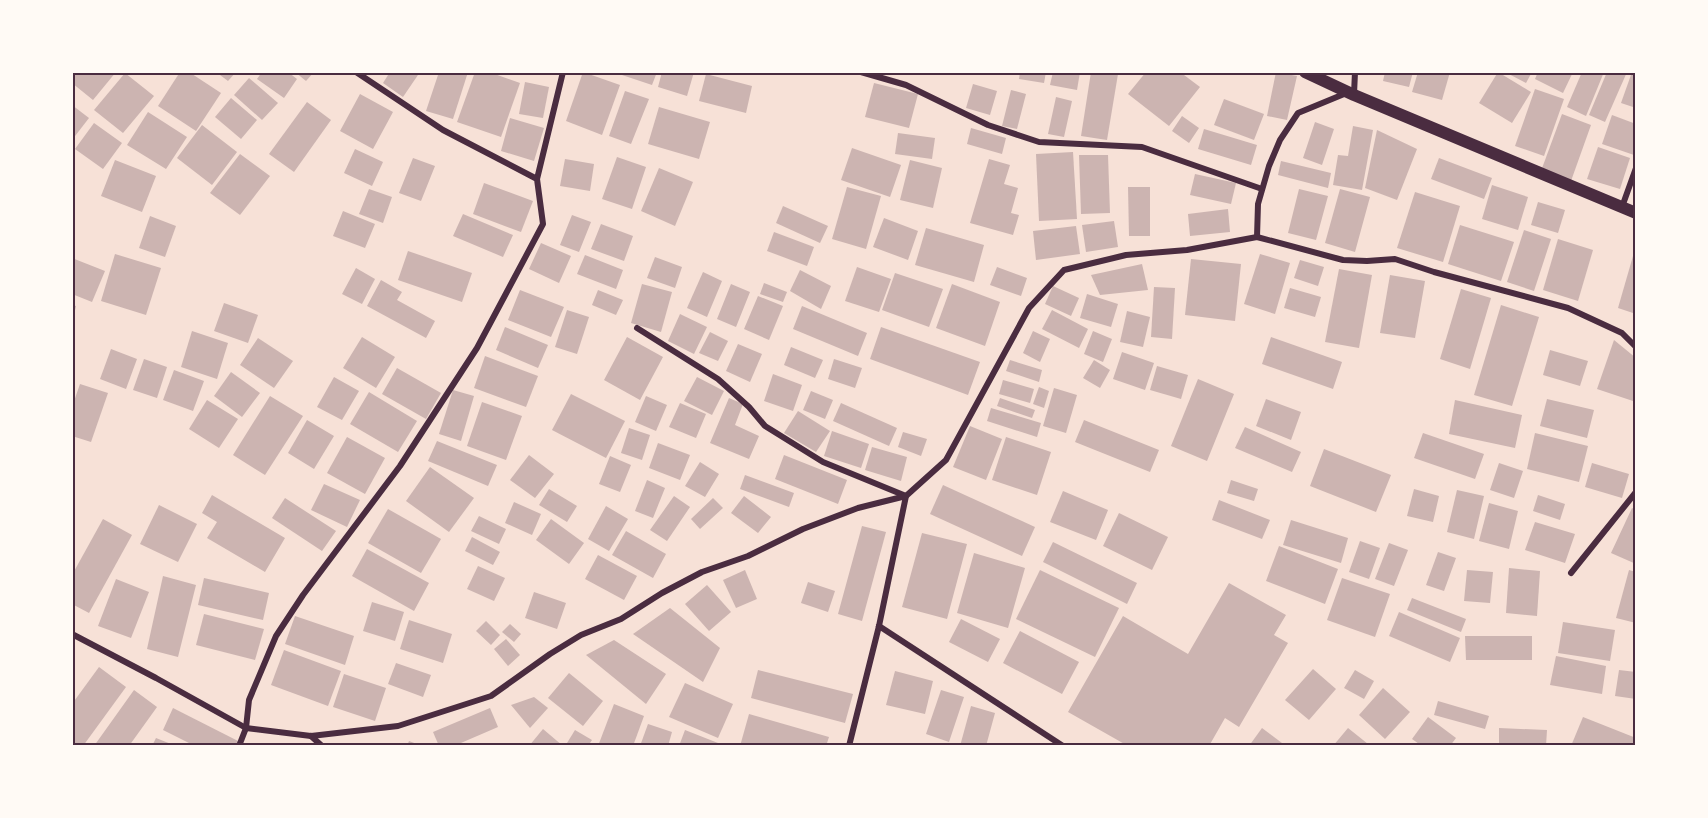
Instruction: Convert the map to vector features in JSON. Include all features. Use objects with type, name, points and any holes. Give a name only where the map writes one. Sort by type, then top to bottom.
[{"type":"main road","points":[[1305,72],[1636,213]]},
{"type":"street","points":[[356,72],[443,130],[537,179]]},
{"type":"street","points":[[239,746],[246,728],[249,700],[276,636],[407,456],[477,348],[543,225],[537,179],[563,72]]},
{"type":"street","points":[[861,72],[906,85],[988,125],[1039,142],[1142,147],[1262,189]]},
{"type":"street","points":[[1257,237],[1258,204],[1280,140],[1298,113],[1352,93],[1355,72]]},
{"type":"street","points":[[1622,207],[1636,168]]},
{"type":"street","points":[[72,634],[246,728],[311,736],[398,726],[491,696],[580,635],[621,619],[662,593],[702,572],[748,556],[803,529],[858,508],[906,496],[946,460],[1029,308],[1064,270],[1126,255],[1187,250],[1257,237],[1343,260],[1395,259],[1434,272],[1568,308],[1622,333],[1636,347]]},
{"type":"street","points":[[637,328],[718,379],[749,407],[765,426],[823,462],[906,496]]},
{"type":"street","points":[[1571,573],[1636,492]]},
{"type":"street","points":[[849,746],[879,626],[906,496]]},
{"type":"street","points":[[879,626],[1063,746]]},
{"type":"street","points":[[311,736],[322,746]]},
{"type":"building","points":[[72,72],[116,72],[93,100],[72,83]]},
{"type":"building","points":[[180,72],[189,72],[221,93],[196,131],[158,106]]},
{"type":"building","points":[[216,72],[236,72],[228,81]]},
{"type":"building","points":[[262,72],[288,72],[297,79],[284,98],[257,79]]},
{"type":"building","points":[[295,72],[314,72],[306,81]]},
{"type":"building","points":[[390,72],[420,72],[403,97],[383,83]]},
{"type":"building","points":[[439,72],[468,72],[453,119],[426,111]]},
{"type":"building","points":[[475,72],[489,72],[520,83],[501,137],[457,122]]},
{"type":"building","points":[[583,72],[620,85],[602,135],[566,121]]},
{"type":"building","points":[[623,72],[657,72],[652,85],[622,75]]},
{"type":"building","points":[[662,72],[694,72],[687,96],[658,87]]},
{"type":"building","points":[[1020,72],[1046,72],[1044,83],[1019,79]]},
{"type":"building","points":[[1053,72],[1080,72],[1077,90],[1050,85]]},
{"type":"building","points":[[1091,72],[1118,74],[1107,140],[1081,136]]},
{"type":"building","points":[[1146,72],[1180,72],[1200,87],[1169,126],[1128,94]]},
{"type":"building","points":[[1276,72],[1297,76],[1287,120],[1267,116]]},
{"type":"building","points":[[1385,72],[1413,72],[1409,87],[1383,81]]},
{"type":"building","points":[[1418,72],[1450,72],[1442,100],[1412,92]]},
{"type":"building","points":[[1498,72],[1531,92],[1512,123],[1479,103]]},
{"type":"building","points":[[1505,72],[1532,72],[1526,83]]},
{"type":"building","points":[[1538,72],[1573,72],[1563,93],[1535,79]]},
{"type":"building","points":[[1582,72],[1604,72],[1586,116],[1567,107]]},
{"type":"building","points":[[1607,72],[1627,72],[1605,122],[1589,115]]},
{"type":"building","points":[[1632,72],[1636,72],[1636,108],[1621,103]]},
{"type":"building","points":[[125,73],[154,96],[123,133],[94,110]]},
{"type":"building","points":[[706,74],[752,86],[746,113],[699,101]]},
{"type":"building","points":[[249,78],[278,103],[262,120],[234,95]]},
{"type":"building","points":[[525,82],[549,87],[543,118],[519,114]]},
{"type":"building","points":[[874,83],[918,94],[909,128],[865,117]]},
{"type":"building","points":[[973,84],[997,91],[990,115],[966,108]]},
{"type":"building","points":[[1535,89],[1564,99],[1544,156],[1515,146]]},
{"type":"building","points":[[1011,90],[1026,94],[1017,129],[1002,126]]},
{"type":"building","points":[[625,91],[649,99],[631,144],[609,136]]},
{"type":"building","points":[[360,94],[393,112],[373,149],[340,131]]},
{"type":"building","points":[[1056,97],[1072,101],[1064,137],[1048,134]]},
{"type":"building","points":[[231,98],[257,120],[241,139],[215,117]]},
{"type":"building","points":[[1224,99],[1264,114],[1254,140],[1214,125]]},
{"type":"building","points":[[307,102],[331,120],[294,172],[269,154]]},
{"type":"building","points":[[72,105],[89,118],[72,140]]},
{"type":"building","points":[[659,107],[710,122],[699,159],[648,144]]},
{"type":"building","points":[[148,112],[187,137],[166,169],[127,145]]},
{"type":"building","points":[[1562,114],[1591,125],[1571,181],[1541,171]]},
{"type":"building","points":[[1612,115],[1636,124],[1634,155],[1602,144]]},
{"type":"building","points":[[1182,116],[1199,128],[1189,143],[1172,131]]},
{"type":"building","points":[[510,118],[544,128],[534,161],[501,151]]},
{"type":"building","points":[[1315,122],[1334,129],[1322,165],[1303,158]]},
{"type":"building","points":[[94,123],[122,143],[103,169],[75,149]]},
{"type":"building","points":[[202,125],[237,152],[212,185],[177,158]]},
{"type":"building","points":[[1353,126],[1373,130],[1362,190],[1333,185],[1338,155],[1348,156]]},
{"type":"building","points":[[971,128],[1006,138],[1002,154],[967,144]]},
{"type":"building","points":[[1204,129],[1257,145],[1251,165],[1198,149]]},
{"type":"building","points":[[1377,130],[1417,149],[1397,200],[1365,188]]},
{"type":"building","points":[[898,133],[935,138],[932,159],[895,154]]},
{"type":"building","points":[[1598,147],[1630,158],[1620,189],[1587,179]]},
{"type":"building","points":[[852,148],[901,165],[890,197],[841,180]]},
{"type":"building","points":[[355,149],[383,162],[372,186],[344,173]]},
{"type":"building","points":[[1073,152],[1077,219],[1039,221],[1036,154]]},
{"type":"building","points":[[240,154],[270,176],[240,215],[210,193]]},
{"type":"building","points":[[1079,155],[1108,155],[1110,213],[1081,214]]},
{"type":"building","points":[[617,157],[646,167],[632,209],[602,199]]},
{"type":"building","points":[[413,158],[435,166],[421,201],[399,193]]},
{"type":"building","points":[[1439,158],[1492,178],[1484,199],[1431,179]]},
{"type":"building","points":[[565,159],[594,164],[590,191],[560,186]]},
{"type":"building","points":[[989,159],[1010,165],[1004,184],[1018,188],[1011,213],[1019,215],[1013,235],[970,223]]},
{"type":"building","points":[[115,160],[156,176],[142,212],[101,196]]},
{"type":"building","points":[[910,160],[942,168],[933,208],[900,200]]},
{"type":"building","points":[[1281,161],[1331,173],[1328,188],[1278,175]]},
{"type":"building","points":[[659,168],[693,182],[675,226],[641,211]]},
{"type":"building","points":[[1195,174],[1236,183],[1231,204],[1190,195]]},
{"type":"building","points":[[484,183],[533,201],[521,232],[473,214]]},
{"type":"building","points":[[1492,185],[1528,197],[1518,230],[1482,219]]},
{"type":"building","points":[[847,187],[881,196],[866,249],[832,239]]},
{"type":"building","points":[[1128,187],[1150,187],[1150,236],[1129,236]]},
{"type":"building","points":[[369,189],[392,197],[383,223],[359,214]]},
{"type":"building","points":[[1299,189],[1328,196],[1316,240],[1288,233]]},
{"type":"building","points":[[1340,189],[1370,197],[1355,252],[1325,243]]},
{"type":"building","points":[[1415,192],[1460,206],[1443,262],[1397,248]]},
{"type":"building","points":[[1538,202],[1565,210],[1558,233],[1531,225]]},
{"type":"building","points":[[783,206],[828,226],[820,243],[776,223]]},
{"type":"building","points":[[1228,209],[1230,232],[1190,236],[1188,214]]},
{"type":"building","points":[[343,211],[375,224],[365,248],[333,236]]},
{"type":"building","points":[[463,214],[513,235],[503,257],[453,236]]},
{"type":"building","points":[[572,215],[591,222],[579,252],[560,245]]},
{"type":"building","points":[[150,216],[176,226],[165,257],[139,248]]},
{"type":"building","points":[[884,218],[918,231],[908,260],[873,247]]},
{"type":"building","points":[[1114,221],[1118,247],[1086,252],[1082,225]]},
{"type":"building","points":[[601,224],[633,236],[624,261],[591,249]]},
{"type":"building","points":[[1460,225],[1514,242],[1501,281],[1448,264]]},
{"type":"building","points":[[1076,226],[1080,254],[1036,260],[1033,231]]},
{"type":"building","points":[[926,228],[984,245],[974,282],[915,265]]},
{"type":"building","points":[[1524,230],[1551,239],[1534,291],[1507,282]]},
{"type":"building","points":[[774,232],[814,247],[807,266],[767,251]]},
{"type":"building","points":[[1558,239],[1593,250],[1578,301],[1543,290]]},
{"type":"building","points":[[541,243],[571,256],[559,283],[529,269]]},
{"type":"building","points":[[408,251],[472,273],[462,302],[398,280]]},
{"type":"building","points":[[115,254],[161,268],[146,315],[101,301]]},
{"type":"building","points":[[1260,254],[1290,263],[1275,314],[1244,304]]},
{"type":"building","points":[[585,255],[623,270],[616,289],[577,274]]},
{"type":"building","points":[[1633,256],[1636,257],[1636,314],[1618,308]]},
{"type":"building","points":[[655,257],[682,267],[675,288],[647,278]]},
{"type":"building","points":[[72,258],[105,271],[92,302],[72,294]]},
{"type":"building","points":[[1191,259],[1241,264],[1235,321],[1185,315]]},
{"type":"building","points":[[1300,260],[1324,267],[1318,286],[1294,278]]},
{"type":"building","points":[[1142,264],[1148,290],[1100,295],[1091,275]]},
{"type":"building","points":[[857,267],[891,279],[879,312],[845,301]]},
{"type":"building","points":[[997,267],[1027,278],[1021,296],[990,285]]},
{"type":"building","points":[[356,268],[375,279],[362,304],[342,294]]},
{"type":"building","points":[[1339,269],[1372,275],[1359,348],[1325,342]]},
{"type":"building","points":[[800,270],[831,286],[821,309],[790,291]]},
{"type":"building","points":[[703,272],[722,281],[707,317],[687,308]]},
{"type":"building","points":[[895,273],[943,289],[929,327],[882,310]]},
{"type":"building","points":[[1390,275],[1425,281],[1415,338],[1380,333]]},
{"type":"building","points":[[381,280],[402,292],[397,300],[435,321],[426,338],[367,306]]},
{"type":"building","points":[[764,283],[787,292],[783,302],[760,294]]},
{"type":"building","points":[[642,284],[672,292],[661,332],[631,323]]},
{"type":"building","points":[[731,284],[750,292],[736,327],[717,319]]},
{"type":"building","points":[[952,284],[1000,302],[985,346],[936,328]]},
{"type":"building","points":[[1053,286],[1079,298],[1071,316],[1045,304]]},
{"type":"building","points":[[1154,287],[1175,288],[1172,339],[1151,337]]},
{"type":"building","points":[[1290,288],[1321,297],[1315,317],[1284,308]]},
{"type":"building","points":[[1461,289],[1491,298],[1470,369],[1440,359]]},
{"type":"building","points":[[520,290],[564,307],[551,337],[508,320]]},
{"type":"building","points":[[598,290],[623,300],[616,315],[592,305]]},
{"type":"building","points":[[1087,294],[1118,304],[1111,327],[1080,318]]},
{"type":"building","points":[[758,296],[783,306],[769,340],[744,329]]},
{"type":"building","points":[[224,303],[258,315],[248,343],[214,331]]},
{"type":"building","points":[[72,305],[76,306],[73,319],[72,319]]},
{"type":"building","points":[[1501,305],[1539,317],[1512,406],[1474,395]]},
{"type":"building","points":[[802,306],[867,333],[858,356],[793,329]]},
{"type":"building","points":[[567,310],[589,317],[577,354],[555,347]]},
{"type":"building","points":[[1052,310],[1088,329],[1079,348],[1042,329]]},
{"type":"building","points":[[1127,311],[1150,317],[1143,347],[1120,342]]},
{"type":"building","points":[[680,314],[707,327],[694,354],[668,341]]},
{"type":"building","points":[[505,327],[548,345],[538,368],[496,350]]},
{"type":"building","points":[[881,327],[980,362],[968,395],[870,359]]},
{"type":"building","points":[[192,331],[228,343],[217,379],[181,367]]},
{"type":"building","points":[[1033,331],[1050,339],[1040,362],[1023,353]]},
{"type":"building","points":[[1093,331],[1112,339],[1103,362],[1084,354]]},
{"type":"building","points":[[710,332],[728,341],[718,361],[699,353]]},
{"type":"building","points":[[362,337],[395,357],[376,388],[343,368]]},
{"type":"building","points":[[627,337],[663,357],[640,400],[604,380]]},
{"type":"building","points":[[1271,337],[1342,362],[1333,389],[1262,364]]},
{"type":"building","points":[[258,338],[293,361],[274,388],[240,365]]},
{"type":"building","points":[[1614,340],[1636,358],[1636,386],[1633,401],[1597,389]]},
{"type":"building","points":[[738,344],[762,354],[750,382],[726,371]]},
{"type":"building","points":[[791,347],[823,360],[815,378],[784,365]]},
{"type":"building","points":[[111,349],[137,359],[126,389],[100,379]]},
{"type":"building","points":[[1550,350],[1588,361],[1580,386],[1543,375]]},
{"type":"building","points":[[1122,352],[1154,363],[1145,390],[1113,379]]},
{"type":"building","points":[[485,356],[538,376],[526,407],[474,388]]},
{"type":"building","points":[[144,359],[167,367],[157,398],[133,390]]},
{"type":"building","points":[[834,359],[862,368],[855,388],[828,379]]},
{"type":"building","points":[[1010,360],[1042,370],[1039,382],[1006,371]]},
{"type":"building","points":[[1094,360],[1110,370],[1100,388],[1083,378]]},
{"type":"building","points":[[1157,366],[1188,375],[1181,399],[1150,390]]},
{"type":"building","points":[[397,368],[441,393],[426,419],[382,394]]},
{"type":"building","points":[[174,370],[204,381],[193,411],[163,400]]},
{"type":"building","points":[[231,372],[260,393],[242,417],[214,396]]},
{"type":"building","points":[[773,374],[802,385],[793,411],[764,401]]},
{"type":"building","points":[[334,377],[359,391],[342,420],[317,407]]},
{"type":"building","points":[[697,377],[724,391],[712,415],[684,401]]},
{"type":"building","points":[[1198,379],[1234,394],[1207,461],[1171,446]]},
{"type":"building","points":[[1003,380],[1034,389],[1030,403],[999,394]]},
{"type":"building","points":[[80,384],[108,393],[91,442],[72,436],[72,407]]},
{"type":"building","points":[[1039,387],[1049,391],[1044,408],[1033,404]]},
{"type":"building","points":[[1054,388],[1077,395],[1066,433],[1043,426]]},
{"type":"building","points":[[453,390],[474,396],[461,441],[439,434]]},
{"type":"building","points":[[811,391],[833,400],[825,419],[803,410]]},
{"type":"building","points":[[369,392],[417,421],[398,452],[350,424]]},
{"type":"building","points":[[571,394],[625,421],[606,458],[552,430]]},
{"type":"building","points":[[270,396],[303,416],[265,475],[233,455]]},
{"type":"building","points":[[646,396],[667,405],[656,431],[635,422]]},
{"type":"building","points":[[729,398],[743,404],[735,425],[759,436],[749,459],[710,443]]},
{"type":"building","points":[[1000,398],[1035,410],[1032,418],[997,406]]},
{"type":"building","points":[[1266,399],[1301,412],[1291,440],[1256,426]]},
{"type":"building","points":[[1547,399],[1594,410],[1587,438],[1540,426]]},
{"type":"building","points":[[207,400],[238,419],[219,448],[189,429]]},
{"type":"building","points":[[1455,400],[1522,415],[1515,448],[1449,434]]},
{"type":"building","points":[[482,402],[522,416],[506,460],[467,446]]},
{"type":"building","points":[[680,403],[706,414],[696,438],[669,427]]},
{"type":"building","points":[[841,403],[897,428],[889,446],[833,421]]},
{"type":"building","points":[[991,408],[1041,423],[1037,437],[987,421]]},
{"type":"building","points":[[798,411],[830,431],[816,452],[784,433]]},
{"type":"building","points":[[307,420],[334,436],[314,469],[288,453]]},
{"type":"building","points":[[1084,420],[1159,450],[1150,472],[1075,442]]},
{"type":"building","points":[[970,426],[1002,439],[986,480],[953,467]]},
{"type":"building","points":[[1245,427],[1301,452],[1292,472],[1235,448]]},
{"type":"building","points":[[629,428],[650,435],[642,460],[621,453]]},
{"type":"building","points":[[832,431],[869,444],[861,468],[824,456]]},
{"type":"building","points":[[903,432],[927,439],[921,456],[898,447]]},
{"type":"building","points":[[1423,433],[1484,454],[1475,479],[1414,458]]},
{"type":"building","points":[[1535,433],[1588,446],[1579,482],[1527,469]]},
{"type":"building","points":[[347,437],[385,458],[365,494],[327,473]]},
{"type":"building","points":[[1006,437],[1051,452],[1037,495],[992,480]]},
{"type":"building","points":[[437,441],[497,465],[488,486],[428,461]]},
{"type":"building","points":[[658,443],[690,455],[680,480],[649,468]]},
{"type":"building","points":[[872,447],[907,457],[901,481],[865,470]]},
{"type":"building","points":[[1324,449],[1391,475],[1376,512],[1310,486]]},
{"type":"building","points":[[529,455],[554,474],[535,498],[510,480]]},
{"type":"building","points":[[784,455],[847,480],[838,504],[775,479]]},
{"type":"building","points":[[610,456],[631,465],[620,492],[599,484]]},
{"type":"building","points":[[700,462],[719,474],[705,497],[685,486]]},
{"type":"building","points":[[1499,463],[1523,471],[1514,498],[1490,490]]},
{"type":"building","points":[[1592,463],[1629,474],[1622,498],[1585,487]]},
{"type":"building","points":[[430,467],[474,498],[449,532],[406,501]]},
{"type":"building","points":[[745,475],[794,493],[789,507],[740,489]]},
{"type":"building","points":[[647,480],[665,488],[653,518],[635,511]]},
{"type":"building","points":[[1231,480],[1258,489],[1254,501],[1227,493]]},
{"type":"building","points":[[324,484],[360,500],[347,527],[311,510]]},
{"type":"building","points":[[943,485],[1035,527],[1022,556],[930,514]]},
{"type":"building","points":[[549,489],[577,506],[567,522],[539,505]]},
{"type":"building","points":[[1414,489],[1439,496],[1433,522],[1407,516]]},
{"type":"building","points":[[1457,490],[1484,496],[1474,539],[1447,532]]},
{"type":"building","points":[[1063,491],[1108,510],[1096,540],[1050,522]]},
{"type":"building","points":[[212,495],[285,538],[265,572],[207,538],[217,522],[202,513]]},
{"type":"building","points":[[1538,495],[1565,504],[1560,520],[1533,511]]},
{"type":"building","points":[[674,496],[690,507],[667,541],[650,530]]},
{"type":"building","points":[[744,496],[771,517],[758,533],[731,513]]},
{"type":"building","points":[[285,498],[336,531],[322,551],[272,518]]},
{"type":"building","points":[[713,498],[723,508],[700,529],[691,519]]},
{"type":"building","points":[[1219,500],[1270,520],[1262,539],[1212,520]]},
{"type":"building","points":[[514,502],[541,514],[532,535],[505,523]]},
{"type":"building","points":[[1489,503],[1518,511],[1509,549],[1479,541]]},
{"type":"building","points":[[159,505],[197,524],[178,562],[140,544]]},
{"type":"building","points":[[606,506],[628,519],[609,551],[588,539]]},
{"type":"building","points":[[1632,508],[1636,510],[1636,564],[1611,553]]},
{"type":"building","points":[[388,509],[441,539],[421,573],[368,543]]},
{"type":"building","points":[[1119,513],[1168,537],[1152,570],[1103,546]]},
{"type":"building","points":[[479,516],[506,529],[499,544],[471,531]]},
{"type":"building","points":[[103,519],[132,535],[89,613],[72,604],[72,575]]},
{"type":"building","points":[[551,519],[584,543],[569,564],[536,540]]},
{"type":"building","points":[[1291,520],[1348,538],[1341,563],[1283,545]]},
{"type":"building","points":[[1535,522],[1575,534],[1565,563],[1525,550]]},
{"type":"building","points":[[862,526],[886,532],[862,621],[838,614]]},
{"type":"building","points":[[626,531],[666,554],[653,578],[612,555]]},
{"type":"building","points":[[922,533],[967,544],[947,619],[902,607]]},
{"type":"building","points":[[472,537],[500,552],[493,565],[465,551]]},
{"type":"building","points":[[1360,541],[1380,548],[1369,579],[1349,572]]},
{"type":"building","points":[[1053,542],[1137,583],[1127,604],[1043,562]]},
{"type":"building","points":[[1389,543],[1408,550],[1394,586],[1375,579]]},
{"type":"building","points":[[1279,546],[1338,569],[1325,604],[1266,581]]},
{"type":"building","points":[[367,549],[429,583],[414,611],[352,576]]},
{"type":"building","points":[[1438,552],[1456,558],[1444,591],[1426,585]]},
{"type":"building","points":[[974,553],[1025,568],[1008,628],[957,613]]},
{"type":"building","points":[[598,555],[637,576],[624,600],[585,579]]},
{"type":"building","points":[[478,566],[505,578],[494,601],[467,589]]},
{"type":"building","points":[[1509,568],[1540,571],[1537,616],[1506,613]]},
{"type":"building","points":[[745,570],[757,599],[736,608],[723,580]]},
{"type":"building","points":[[1040,570],[1119,608],[1095,657],[1016,619]]},
{"type":"building","points":[[1467,570],[1493,572],[1490,603],[1464,601]]},
{"type":"building","points":[[1629,570],[1636,572],[1636,623],[1616,618]]},
{"type":"building","points":[[163,576],[196,585],[178,657],[147,649]]},
{"type":"building","points":[[204,578],[269,593],[263,620],[198,605]]},
{"type":"building","points":[[1342,578],[1390,594],[1375,637],[1327,620]]},
{"type":"building","points":[[116,579],[149,592],[131,638],[98,626]]},
{"type":"building","points":[[808,582],[835,591],[828,612],[801,603]]},
{"type":"building","points":[[1229,583],[1286,615],[1274,635],[1288,643],[1239,727],[1225,718],[1209,746],[1128,746],[1068,712],[1123,616],[1188,654]]},
{"type":"building","points":[[707,585],[731,612],[709,631],[685,604]]},
{"type":"building","points":[[534,592],[566,603],[557,629],[525,618]]},
{"type":"building","points":[[1412,598],[1466,619],[1461,632],[1407,610]]},
{"type":"building","points":[[372,602],[404,612],[395,641],[363,631]]},
{"type":"building","points":[[670,608],[720,648],[703,682],[633,634]]},
{"type":"building","points":[[1399,612],[1460,638],[1450,662],[1389,636]]},
{"type":"building","points":[[204,614],[264,629],[255,660],[196,645]]},
{"type":"building","points":[[295,616],[354,636],[345,665],[285,644]]},
{"type":"building","points":[[961,619],[1000,639],[988,662],[949,642]]},
{"type":"building","points":[[409,620],[452,634],[443,663],[400,649]]},
{"type":"building","points":[[486,621],[500,635],[491,645],[476,631]]},
{"type":"building","points":[[1563,622],[1615,630],[1610,661],[1558,653]]},
{"type":"building","points":[[510,624],[521,634],[514,642],[502,632]]},
{"type":"building","points":[[1020,631],[1079,662],[1062,694],[1003,663]]},
{"type":"building","points":[[1465,636],[1532,636],[1532,660],[1466,660]]},
{"type":"building","points":[[506,639],[520,655],[508,666],[494,649]]},
{"type":"building","points":[[614,640],[666,674],[646,704],[586,655]]},
{"type":"building","points":[[284,650],[341,671],[328,706],[271,685]]},
{"type":"building","points":[[1556,656],[1606,666],[1602,694],[1550,685]]},
{"type":"building","points":[[396,663],[431,675],[423,697],[388,684]]},
{"type":"building","points":[[99,667],[126,687],[83,746],[72,746],[72,704]]},
{"type":"building","points":[[1313,669],[1336,689],[1309,720],[1285,700]]},
{"type":"building","points":[[758,670],[853,694],[845,723],[751,698]]},
{"type":"building","points":[[1355,670],[1374,681],[1364,699],[1344,688]]},
{"type":"building","points":[[1619,670],[1636,672],[1636,699],[1615,696]]},
{"type":"building","points":[[895,671],[933,681],[925,714],[886,705]]},
{"type":"building","points":[[569,673],[603,701],[583,726],[548,698]]},
{"type":"building","points":[[344,674],[386,688],[375,721],[333,707]]},
{"type":"building","points":[[685,683],[733,704],[718,738],[669,717]]},
{"type":"building","points":[[1383,688],[1410,712],[1385,739],[1359,715]]},
{"type":"building","points":[[134,690],[157,707],[129,746],[94,746]]},
{"type":"building","points":[[941,690],[964,697],[949,742],[926,734]]},
{"type":"building","points":[[534,697],[548,708],[530,728],[511,705]]},
{"type":"building","points":[[1438,701],[1489,716],[1485,729],[1434,715]]},
{"type":"building","points":[[614,704],[644,716],[633,746],[598,746]]},
{"type":"building","points":[[971,706],[995,713],[986,746],[960,746]]},
{"type":"building","points":[[173,708],[242,743],[240,746],[195,746],[163,730]]},
{"type":"building","points":[[490,708],[498,727],[454,746],[439,746],[433,732]]},
{"type":"building","points":[[749,714],[829,737],[826,746],[740,746]]},
{"type":"building","points":[[1428,717],[1456,738],[1450,746],[1422,746],[1412,739]]},
{"type":"building","points":[[1583,717],[1636,738],[1636,746],[1571,746]]},
{"type":"building","points":[[648,724],[672,732],[668,746],[640,746]]},
{"type":"building","points":[[1262,728],[1286,746],[1249,746]]},
{"type":"building","points":[[1348,728],[1368,744],[1366,746],[1333,746]]},
{"type":"building","points":[[1499,728],[1547,730],[1546,746],[1499,746]]},
{"type":"building","points":[[543,729],[563,746],[529,746]]},
{"type":"building","points":[[575,730],[592,740],[588,746],[571,746],[567,743]]},
{"type":"building","points":[[685,730],[718,743],[717,746],[679,746]]},
{"type":"building","points":[[156,738],[176,746],[152,746]]},
{"type":"building","points":[[409,741],[422,746],[407,746]]}]
